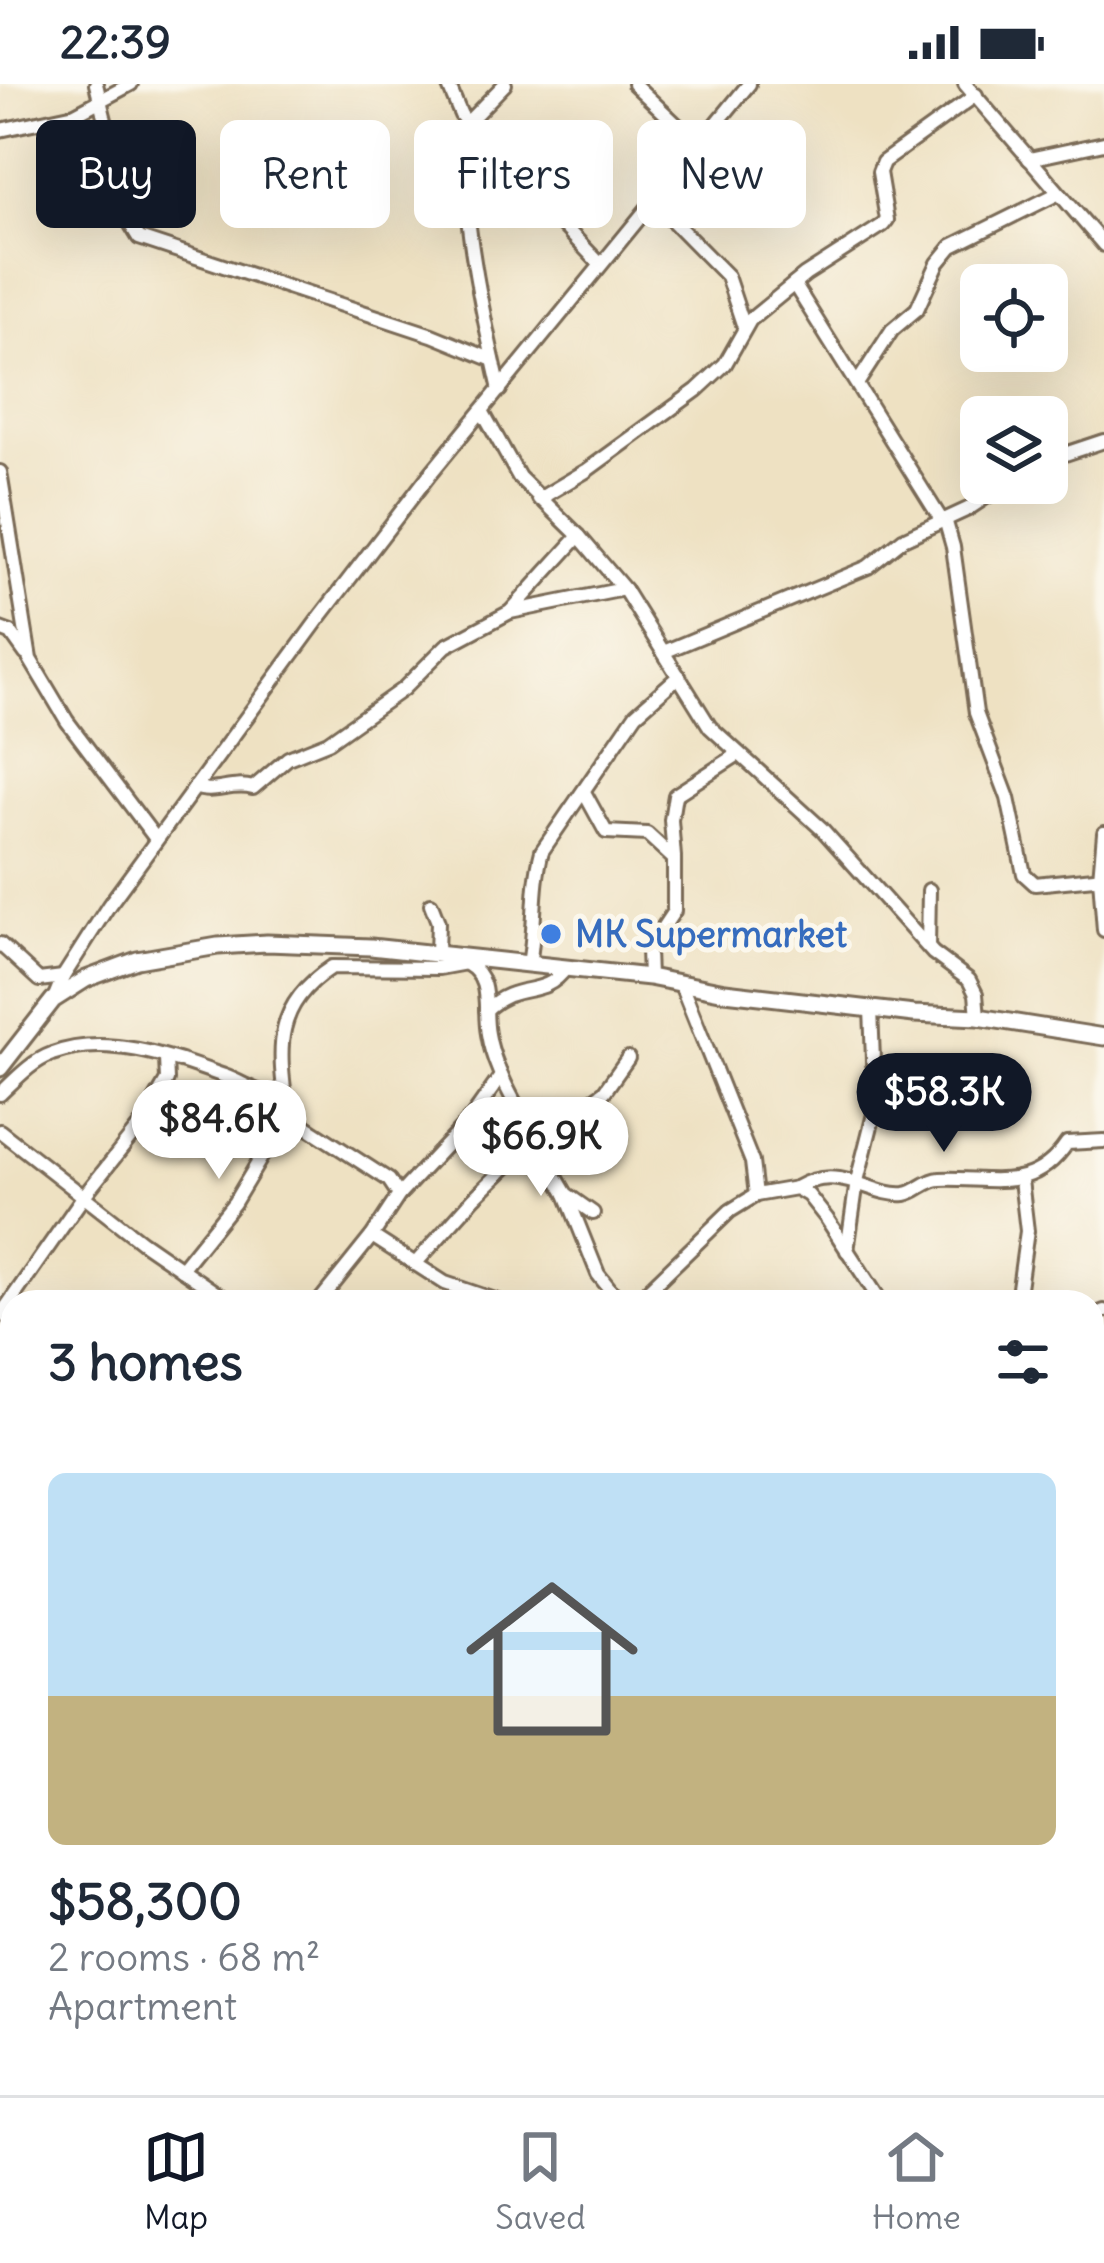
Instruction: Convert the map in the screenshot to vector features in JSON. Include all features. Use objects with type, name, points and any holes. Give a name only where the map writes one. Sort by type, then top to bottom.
[{"type":"main road","points":[[0,1068],[53,1000],[86,979],[137,960],[205,947],[267,943],[437,953],[475,962],[649,977],[725,992],[978,1017],[1103,1037]]},
{"type":"street","points":[[95,84],[131,225],[139,238],[493,360]]},
{"type":"street","points":[[0,130],[63,118],[131,84]]},
{"type":"street","points":[[448,84],[466,120]]},
{"type":"street","points":[[470,120],[505,84]]},
{"type":"street","points":[[634,84],[672,120]]},
{"type":"street","points":[[719,120],[749,84]]},
{"type":"street","points":[[965,84],[1104,245]]},
{"type":"street","points":[[539,499],[586,471],[714,377],[734,352],[744,327],[794,284],[883,225],[887,220],[878,172],[883,162],[976,95]]},
{"type":"street","points":[[1029,159],[1104,143]]},
{"type":"street","points":[[857,384],[892,330],[917,309],[938,262],[952,246],[1057,194]]},
{"type":"street","points":[[53,1000],[62,976],[156,839],[320,617],[637,218]]},
{"type":"street","points":[[472,228],[500,390]]},
{"type":"street","points":[[566,228],[600,264]]},
{"type":"street","points":[[680,228],[727,276],[744,327]]},
{"type":"street","points":[[794,284],[943,520],[953,547],[976,713],[1008,798],[1024,874],[1035,884],[1102,878]]},
{"type":"street","points":[[482,411],[519,477],[625,589],[710,727],[789,796],[928,947],[975,986],[978,1017]]},
{"type":"street","points":[[1068,453],[1104,441]]},
{"type":"street","points":[[0,472],[30,659]]},
{"type":"street","points":[[666,651],[868,566],[894,544],[971,504]]},
{"type":"street","points":[[510,612],[579,536]]},
{"type":"street","points":[[195,787],[208,791],[231,784],[259,785],[288,758],[328,742],[403,689],[446,646],[510,612],[625,589]]},
{"type":"street","points":[[0,629],[11,633],[67,721],[156,839]]},
{"type":"street","points":[[530,964],[542,851],[636,714],[679,676]]},
{"type":"street","points":[[649,977],[648,950],[674,911],[671,820],[676,795],[737,755]]},
{"type":"street","points":[[584,792],[606,832],[647,834],[674,859]]},
{"type":"street","points":[[1104,833],[1104,930]]},
{"type":"street","points":[[928,947],[929,890]]},
{"type":"street","points":[[430,904],[438,922],[437,953]]},
{"type":"street","points":[[0,944],[39,980],[62,976]]},
{"type":"street","points":[[182,1269],[234,1203],[286,1114],[280,1034],[316,978],[346,964],[439,968],[475,962],[501,1076],[566,1194],[598,1274],[611,1290]]},
{"type":"street","points":[[486,1010],[507,992],[548,987],[566,968]]},
{"type":"street","points":[[680,982],[752,1162],[756,1196]]},
{"type":"street","points":[[847,1252],[877,1089],[871,1009]]},
{"type":"street","points":[[1103,1037],[1104,1022]]},
{"type":"street","points":[[0,1094],[38,1061],[75,1048],[107,1046],[137,1049],[224,1076],[265,1096],[285,1097]]},
{"type":"street","points":[[415,1264],[474,1198],[604,1092],[628,1058]]},
{"type":"street","points":[[18,1290],[83,1197],[142,1124],[164,1088],[169,1072],[166,1059]]},
{"type":"street","points":[[329,1290],[372,1236],[401,1189],[472,1117],[501,1076]]},
{"type":"street","points":[[286,1114],[401,1189]]},
{"type":"street","points":[[0,1131],[212,1290]]},
{"type":"street","points":[[648,1290],[730,1211],[756,1196],[825,1179],[857,1181],[902,1194],[941,1179],[1021,1180],[1055,1160],[1066,1143],[1104,1141]]},
{"type":"street","points":[[1019,1290],[1027,1231],[1021,1180]]},
{"type":"street","points":[[796,1188],[808,1195],[872,1290]]},
{"type":"street","points":[[566,1194],[593,1213]]},
{"type":"street","points":[[372,1236],[445,1283],[465,1290]]},
{"type":"place","name":"MK Supermarket","points":[[551,934]]}]
